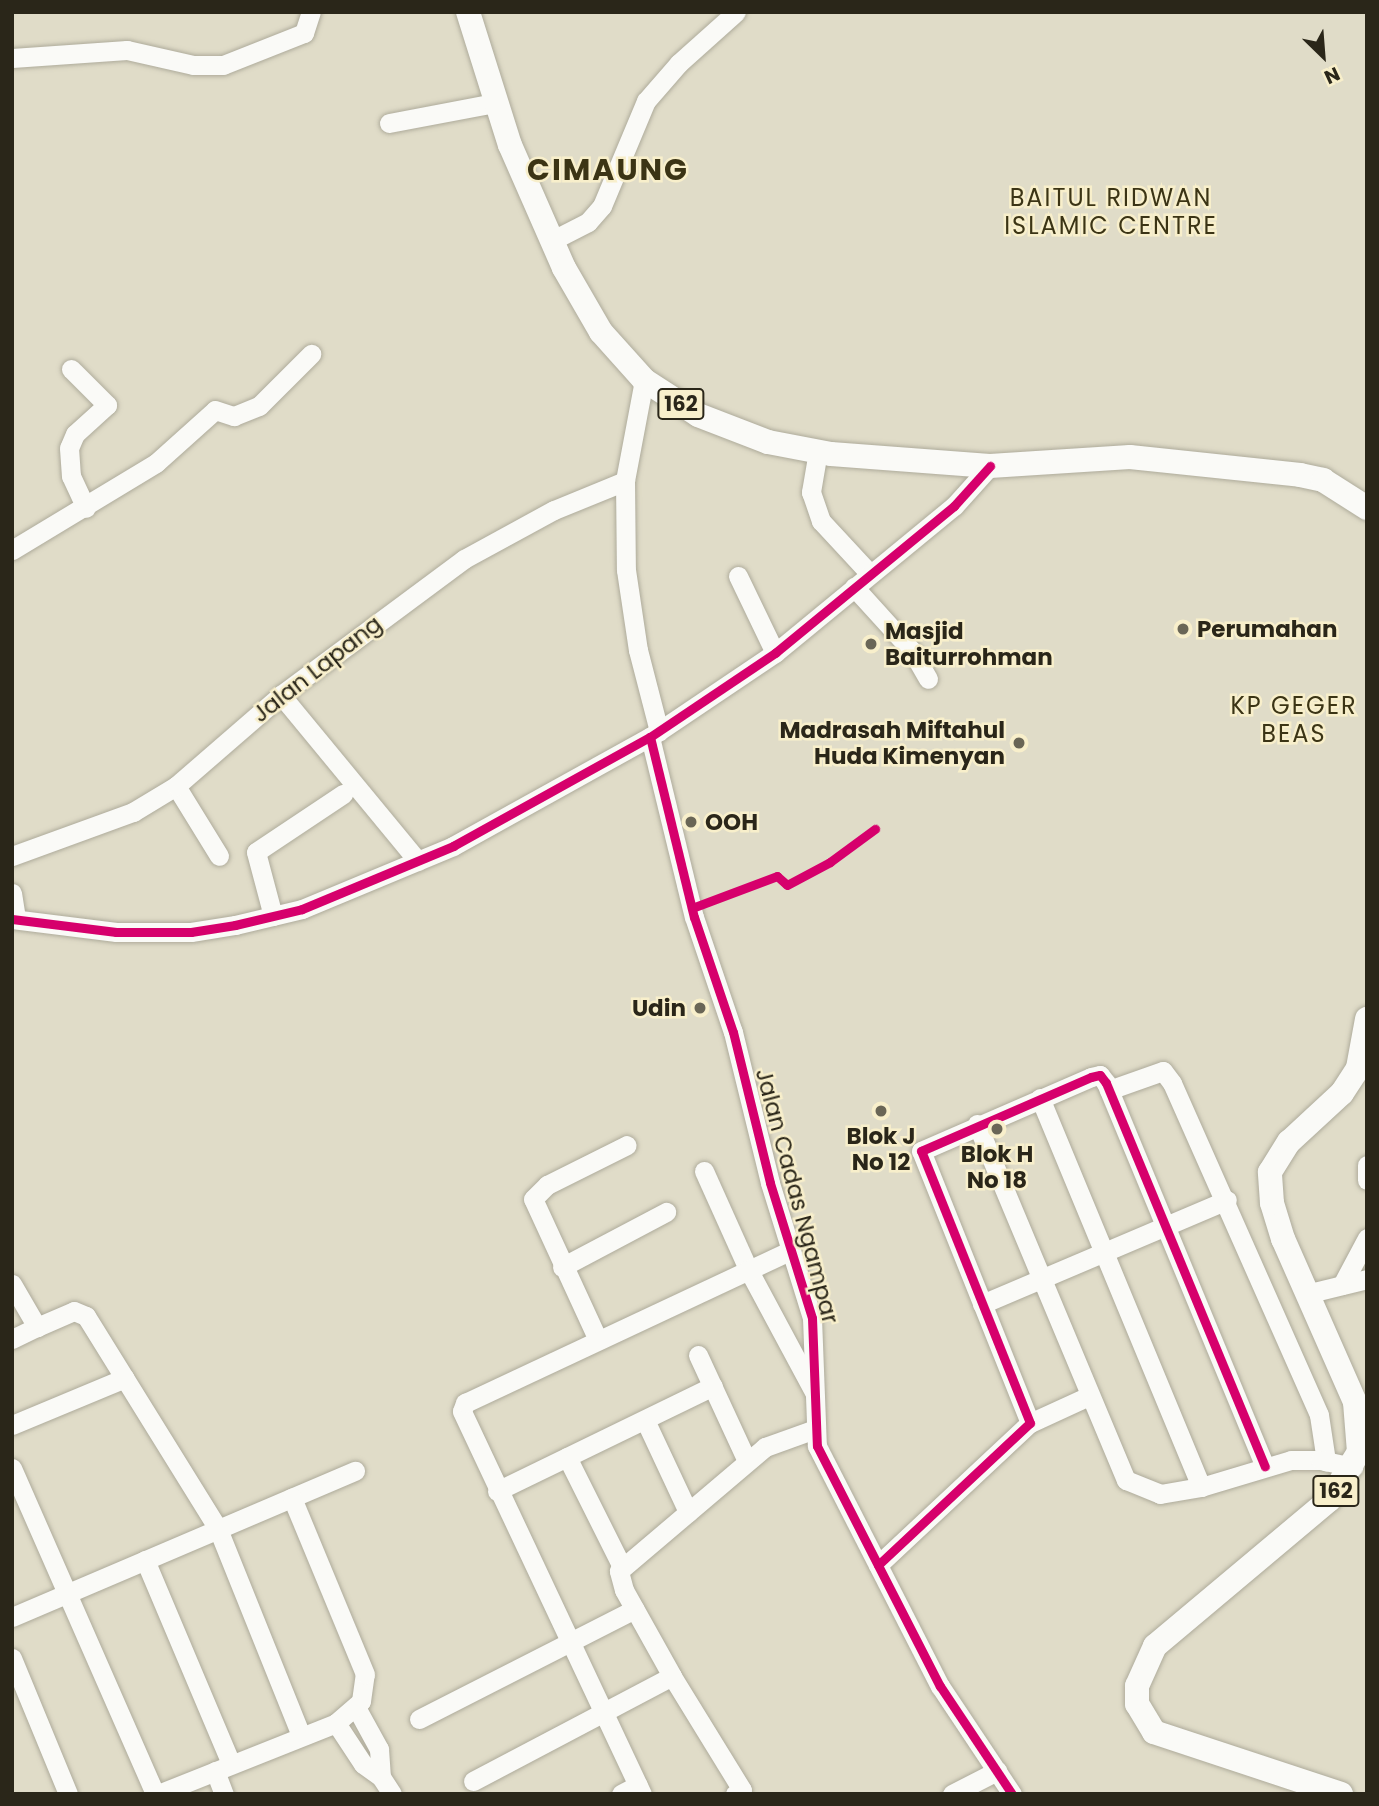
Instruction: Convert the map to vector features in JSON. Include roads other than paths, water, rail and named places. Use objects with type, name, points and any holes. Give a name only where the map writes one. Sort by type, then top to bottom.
[{"type":"main road","name":"162","points":[[468,12],[510,145],[553,240],[601,332],[644,380],[698,415],[736,432],[818,451],[989,466],[1130,457],[1300,475],[1323,480],[1367,508]]},
{"type":"main road","name":"162","points":[[1341,1794],[1154,1732],[1137,1704],[1137,1686],[1141,1668],[1170,1630],[1329,1500],[1353,1467],[1360,1428],[1355,1402],[1310,1293],[1283,1239],[1272,1203],[1269,1172],[1289,1142],[1342,1093],[1358,1068],[1367,1019]]},
{"type":"street","points":[[12,58],[127,50],[193,65],[223,65],[304,33],[311,12]]},
{"type":"street","points":[[553,240],[588,222],[602,206],[646,101],[679,63],[736,12]]},
{"type":"street","points":[[389,123],[497,108]]},
{"type":"street","points":[[12,550],[86,508],[156,463],[215,410],[234,416],[259,406],[311,354]]},
{"type":"street","points":[[71,369],[107,405],[75,434],[69,449],[71,476],[86,508]]},
{"type":"street","name":"Jalan Cadas Ngampar","points":[[644,380],[625,481],[630,603],[694,918],[733,1032],[790,1251],[816,1336],[815,1429],[841,1498],[940,1686],[1012,1794]]},
{"type":"street","points":[[818,451],[811,492],[821,520],[870,574]]},
{"type":"street","points":[[12,893],[14,919],[116,932],[191,932],[273,916],[418,861],[525,809],[655,734],[775,653],[954,506],[989,466]]},
{"type":"street","name":"Jalan Lapang","points":[[12,856],[133,812],[176,786],[282,695],[464,559],[554,510],[625,481]]},
{"type":"street","points":[[738,576],[775,653]]},
{"type":"street","points":[[854,587],[912,650],[928,679]]},
{"type":"street","points":[[282,695],[418,861]]},
{"type":"street","points":[[176,786],[219,856]]},
{"type":"street","points":[[273,916],[256,852],[343,794]]},
{"type":"street","points":[[1109,1090],[1163,1071],[1227,1200],[1319,1415],[1326,1461]]},
{"type":"street","points":[[1030,1423],[921,1156],[923,1147],[1100,1075],[1109,1090],[1265,1466]]},
{"type":"street","points":[[1040,1098],[1106,1252],[1200,1487]]},
{"type":"street","points":[[977,1124],[1126,1480],[1160,1494],[1200,1487],[1291,1460],[1326,1461],[1353,1467]]},
{"type":"street","points":[[598,1340],[534,1205],[535,1195],[627,1145]]},
{"type":"street","points":[[1367,1165],[1367,1180]]},
{"type":"street","points":[[704,1171],[748,1269],[814,1393]]},
{"type":"street","points":[[982,1304],[1227,1200]]},
{"type":"street","points":[[562,1267],[666,1212]]},
{"type":"street","points":[[1342,1285],[1367,1238]]},
{"type":"street","points":[[634,1791],[603,1713],[462,1419],[465,1403],[790,1251]]},
{"type":"street","points":[[1310,1293],[1367,1279]]},
{"type":"street","points":[[12,1284],[37,1326]]},
{"type":"street","points":[[12,1339],[74,1311],[83,1312],[218,1529],[301,1735]]},
{"type":"street","points":[[698,1355],[747,1461]]},
{"type":"street","points":[[12,1424],[125,1378]]},
{"type":"street","points":[[497,1491],[713,1386]]},
{"type":"street","points":[[878,1565],[1030,1423],[1089,1396]]},
{"type":"street","points":[[645,1420],[688,1512]]},
{"type":"street","points":[[735,1794],[742,1790],[672,1676],[619,1576],[622,1567],[747,1461],[782,1438],[815,1429]]},
{"type":"street","points":[[568,1457],[622,1567]]},
{"type":"street","points":[[12,1468],[156,1794],[336,1723],[357,1709],[366,1684],[365,1674],[292,1498]]},
{"type":"street","points":[[12,1616],[355,1471]]},
{"type":"street","points":[[145,1560],[223,1767],[223,1794]]},
{"type":"street","points":[[419,1718],[635,1609]]},
{"type":"street","points":[[12,1658],[68,1794]]},
{"type":"street","points":[[472,1781],[672,1676]]},
{"type":"street","points":[[357,1709],[379,1749],[381,1777]]},
{"type":"street","points":[[336,1723],[363,1764],[381,1777],[392,1794]]},
{"type":"street","points":[[952,1794],[997,1771]]},
{"type":"place","name":"Perumahan","points":[[1183,629]]},
{"type":"place","name":"Masjid Baiturrohman","points":[[871,644]]},
{"type":"place","name":"Madrasah Miftahul Huda Kimenyan","points":[[1019,743]]},
{"type":"place","name":"OOH","points":[[691,822]]},
{"type":"place","name":"Udin","points":[[700,1008]]},
{"type":"place","name":"Blok J No 12","points":[[881,1111]]},
{"type":"place","name":"Blok H No 18","points":[[997,1129]]},
{"type":"district","name":"CIMAUNG","points":[[608,170]]},
{"type":"district","name":"BAITUL RIDWAN ISLAMIC CENTRE","points":[[1111,212]]},
{"type":"district","name":"KP GEGER BEAS","points":[[1294,720]]}]
